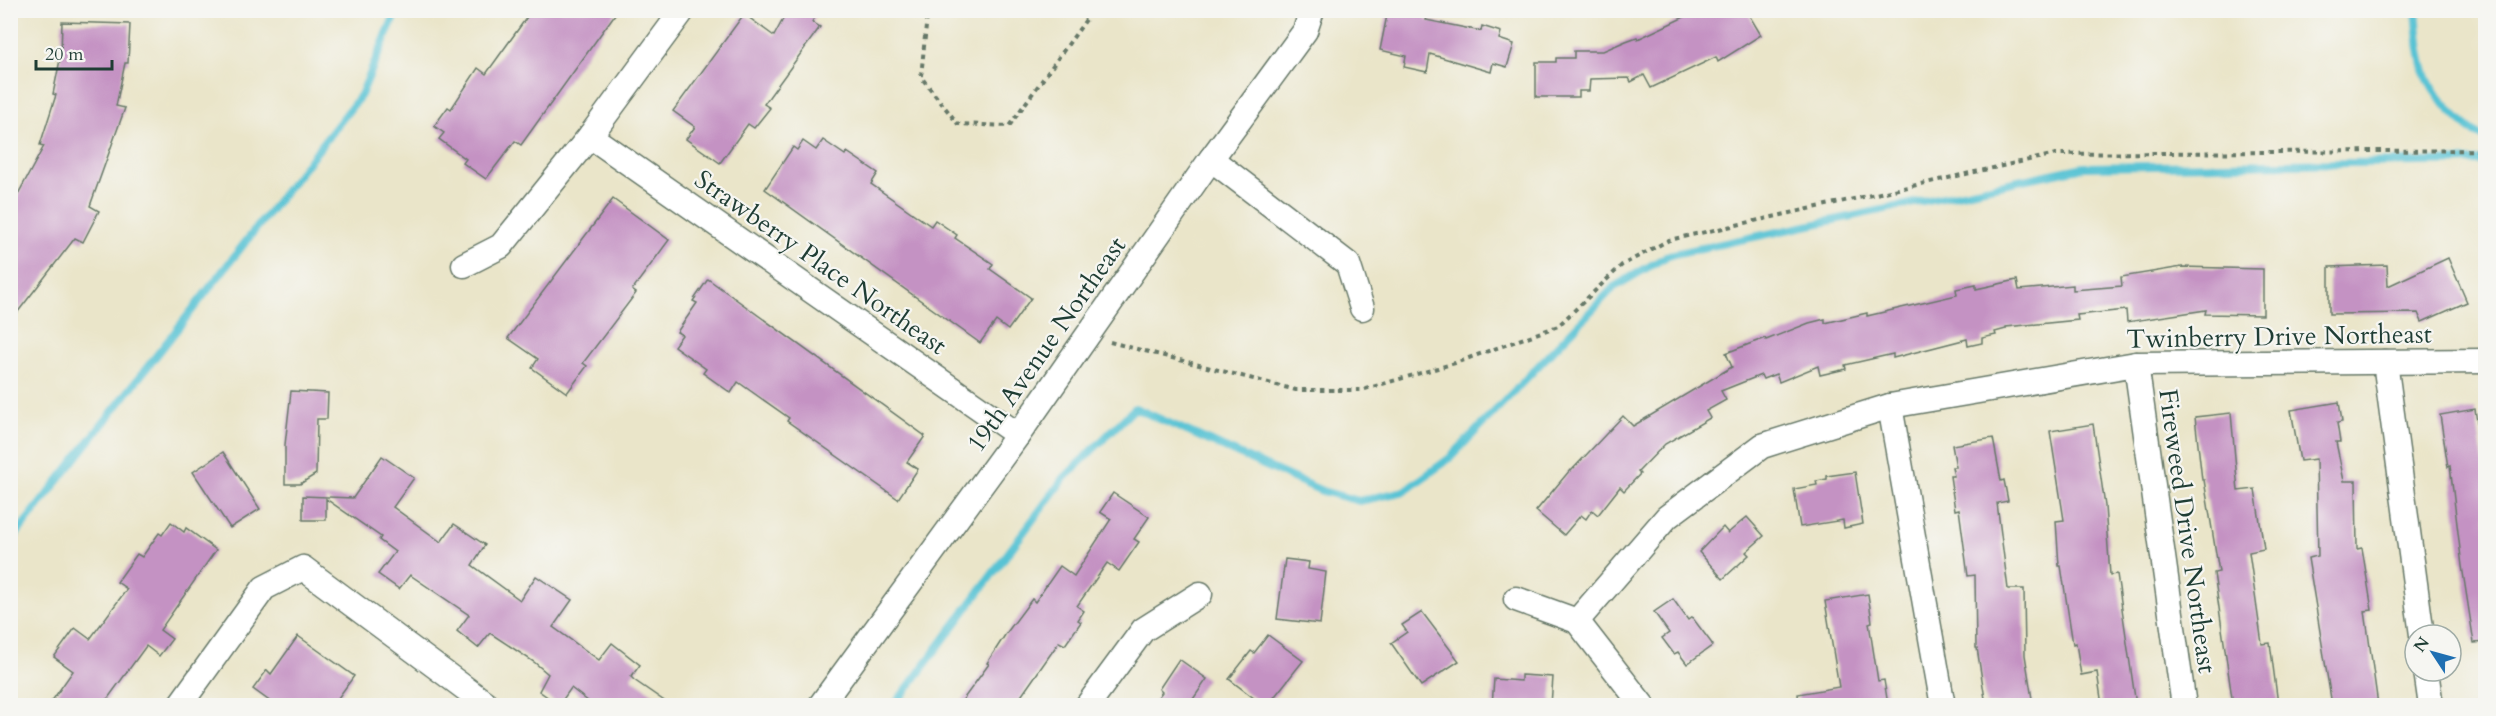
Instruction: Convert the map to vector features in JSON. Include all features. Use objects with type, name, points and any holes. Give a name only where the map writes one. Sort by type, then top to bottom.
[{"type":"street","points":[[464,265],[501,246],[591,136],[683,10]]},
{"type":"street","name":"19th Avenue Northeast","points":[[820,705],[1018,435],[1086,336],[1305,31],[1312,10]]},
{"type":"street","name":"Strawberry Place Northeast","points":[[591,136],[1018,435]]},
{"type":"street","points":[[1212,159],[1348,264],[1362,308]]},
{"type":"street","name":"Twinberry Drive Northeast","points":[[1577,621],[1667,517],[1762,446],[1890,406],[2136,364],[2486,361]]},
{"type":"street","points":[[2385,362],[2420,623]]},
{"type":"street","name":"Fireweed Drive Northeast","points":[[2136,364],[2184,705]]},
{"type":"street","points":[[1890,406],[1943,705]]},
{"type":"street","points":[[179,705],[264,588],[303,568],[489,705]]},
{"type":"street","points":[[1087,705],[1143,630],[1200,594]]},
{"type":"street","points":[[1516,598],[1577,621],[1643,705]]},
{"type":"street","points":[[2428,683],[2431,705]]},
{"type":"path","points":[[931,10],[927,16],[921,77],[958,124],[1009,126],[1093,10]]},
{"type":"path","points":[[1086,336],[1296,390],[1362,390],[1455,363],[1558,326],[1622,265],[1669,240],[2056,154],[2486,150]]},
{"type":"building","points":[[532,10],[618,10],[521,145],[515,141],[486,179],[463,163],[466,159],[439,139],[444,133],[434,126],[448,107],[451,109],[478,68],[486,74]]},
{"type":"building","points":[[788,10],[819,10],[812,22],[820,27],[764,104],[770,108],[754,128],[748,124],[720,163],[686,139],[695,127],[673,111],[744,14],[774,36]]},
{"type":"building","points":[[1388,10],[1409,10],[1409,13],[1427,17],[1426,20],[1481,31],[1482,26],[1501,32],[1499,39],[1514,44],[1507,67],[1493,63],[1491,72],[1430,54],[1427,72],[1404,67],[1406,56],[1380,50]]},
{"type":"building","points":[[1699,10],[1746,10],[1761,35],[1718,62],[1716,57],[1651,88],[1644,75],[1631,82],[1629,78],[1590,79],[1589,91],[1579,91],[1579,97],[1536,97],[1536,62],[1556,62],[1556,58],[1574,58],[1574,51],[1603,51],[1637,37],[1638,39]]},
{"type":"building","points":[[62,22],[130,24],[128,63],[125,63],[116,106],[125,108],[90,206],[99,211],[83,242],[75,238],[10,322],[10,209],[44,146],[40,145],[56,95],[53,94],[61,55]]},
{"type":"building","points":[[823,140],[845,155],[847,152],[878,173],[871,184],[931,226],[935,220],[957,235],[955,238],[993,264],[990,269],[1031,298],[1008,330],[996,321],[980,343],[765,189],[793,147],[797,150],[803,141],[816,150]]},
{"type":"building","points":[[613,199],[669,240],[632,290],[636,293],[583,363],[587,366],[567,393],[532,368],[538,359],[508,338]]},
{"type":"building","points":[[2448,258],[2467,302],[2422,322],[2418,313],[2329,314],[2329,267],[2387,265],[2388,286]]},
{"type":"building","points":[[2182,267],[2263,269],[2263,315],[2205,314],[2206,310],[2127,322],[2126,310],[2077,315],[2078,320],[2006,327],[2006,329],[1995,332],[1996,335],[1982,338],[1982,343],[1968,346],[1967,339],[1893,358],[1893,354],[1845,365],[1846,369],[1820,375],[1818,366],[1779,382],[1776,374],[1763,379],[1761,375],[1721,391],[1726,400],[1706,411],[1710,418],[1665,444],[1638,472],[1640,474],[1624,491],[1620,487],[1598,515],[1592,510],[1586,519],[1581,515],[1564,535],[1536,511],[1570,470],[1623,416],[1633,426],[1732,367],[1726,353],[1765,338],[1766,340],[1825,319],[1825,323],[1867,313],[1867,316],[1957,295],[1956,289],[1976,285],[1976,289],[2017,280],[2019,290],[2073,285],[2073,290],[2122,286],[2121,277]]},
{"type":"building","points":[[708,279],[925,436],[907,462],[918,469],[898,499],[787,421],[789,418],[738,382],[731,393],[703,373],[706,369],[674,346],[682,335],[677,332],[697,303],[693,301]]},
{"type":"building","points":[[291,391],[328,393],[327,419],[317,419],[316,474],[300,484],[285,484],[285,445]]},
{"type":"building","points":[[2339,402],[2342,422],[2337,423],[2340,442],[2336,442],[2344,481],[2356,481],[2357,549],[2362,548],[2372,610],[2365,611],[2378,705],[2332,705],[2308,558],[2318,556],[2316,459],[2300,461],[2291,410]]},
{"type":"building","points":[[2475,409],[2486,479],[2486,642],[2474,643],[2450,466],[2448,467],[2440,415]]},
{"type":"building","points":[[2231,413],[2238,491],[2255,489],[2264,549],[2249,552],[2262,644],[2270,643],[2278,704],[2233,705],[2214,573],[2219,572],[2204,480],[2202,480],[2195,417]]},
{"type":"building","points":[[2093,424],[2105,506],[2110,575],[2117,574],[2136,705],[2102,705],[2097,672],[2081,675],[2076,643],[2073,644],[2061,566],[2059,566],[2056,521],[2064,520],[2050,431]]},
{"type":"building","points":[[1993,438],[2001,481],[2004,480],[2008,501],[1997,503],[2008,589],[2024,589],[2025,655],[2033,705],[1986,705],[1976,648],[1975,575],[1968,576],[1959,509],[1955,510],[1950,476],[1954,476],[1952,467],[1956,467],[1952,445]]},
{"type":"building","points":[[223,452],[260,509],[230,528],[193,472]]},
{"type":"building","points":[[382,456],[414,478],[393,507],[441,542],[454,524],[485,545],[472,565],[520,600],[536,576],[572,600],[553,627],[599,660],[612,643],[640,665],[631,677],[670,705],[593,705],[571,688],[559,705],[539,691],[548,674],[534,662],[490,633],[478,648],[457,631],[469,615],[410,575],[399,589],[378,574],[395,552],[379,540],[381,537],[326,499],[326,520],[303,520],[303,496],[353,498]]},
{"type":"building","points":[[1855,472],[1863,524],[1844,528],[1843,520],[1800,527],[1794,489],[1817,485],[1816,481],[1827,479],[1827,476]]},
{"type":"building","points":[[1113,493],[1149,517],[1134,539],[1139,542],[1119,571],[1107,563],[1077,606],[1084,611],[1078,620],[1081,622],[1065,645],[1059,642],[1015,705],[959,705],[989,664],[987,663],[1005,635],[1032,599],[1035,602],[1060,566],[1074,576],[1111,519],[1100,512]]},
{"type":"building","points":[[1747,517],[1764,536],[1746,552],[1749,555],[1723,579],[1699,552],[1723,527],[1728,533]]},
{"type":"building","points":[[171,522],[184,532],[186,528],[216,550],[160,630],[172,639],[159,656],[146,646],[103,705],[49,705],[73,671],[54,657],[75,628],[90,639],[127,589],[117,582],[137,554],[142,557],[159,533],[162,535]]},
{"type":"building","points":[[1285,559],[1309,562],[1308,569],[1326,572],[1320,624],[1277,619]]},
{"type":"building","points":[[1868,594],[1872,622],[1869,623],[1878,681],[1884,680],[1888,705],[1799,705],[1798,694],[1839,687],[1825,601]]},
{"type":"building","points":[[1673,599],[1688,620],[1692,617],[1713,645],[1687,664],[1678,652],[1674,654],[1662,638],[1669,633],[1654,612]]},
{"type":"building","points":[[1422,612],[1459,661],[1421,686],[1391,643],[1407,632],[1402,625]]},
{"type":"building","points":[[1268,635],[1303,661],[1268,705],[1263,705],[1229,679],[1251,651],[1254,653]]},
{"type":"building","points":[[298,636],[354,676],[333,705],[275,705],[253,689],[267,670],[271,674]]},
{"type":"building","points":[[1179,659],[1207,679],[1189,705],[1152,705],[1162,692],[1159,689]]},
{"type":"building","points":[[1521,675],[1553,677],[1551,705],[1492,705],[1494,679],[1521,681]]},
{"type":"waterway","points":[[10,542],[361,95],[397,10]]},
{"type":"waterway","points":[[2416,10],[2422,60],[2430,84],[2451,112],[2486,139]]},
{"type":"waterway","points":[[894,706],[1064,478],[1135,408],[1322,491],[1359,501],[1405,491],[1450,458],[1614,287],[1669,255],[2084,167],[2486,161]]}]
